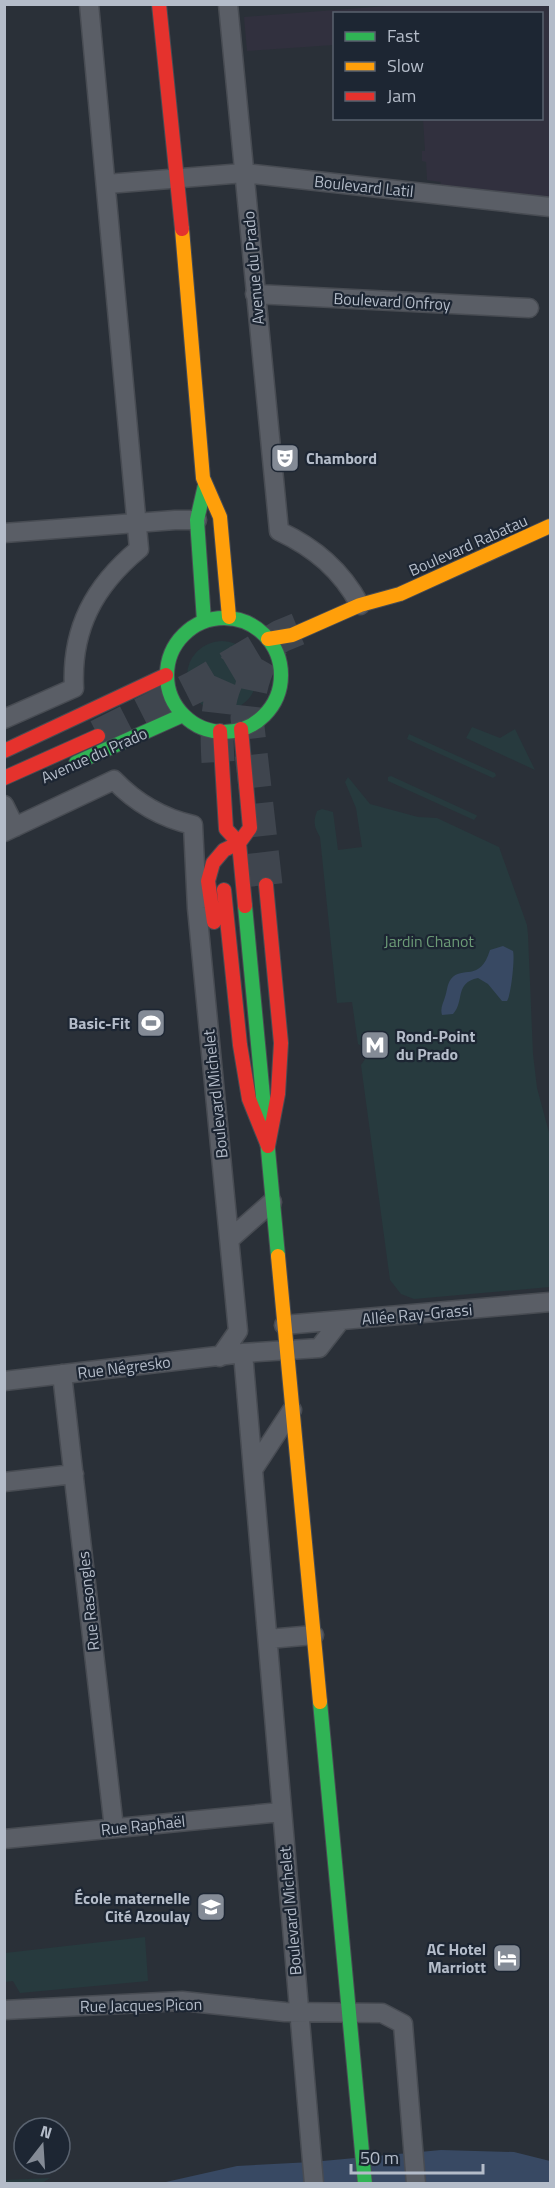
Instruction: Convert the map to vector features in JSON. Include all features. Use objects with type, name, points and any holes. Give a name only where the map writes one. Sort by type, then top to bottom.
[{"type":"main road","points":[[159,4],[178,177],[205,485],[197,520],[204,621]]},
{"type":"main road","points":[[205,485],[220,517],[229,618]]},
{"type":"main road","name":"Boulevard Rabatau","points":[[268,639],[292,635],[368,610],[550,526]]},
{"type":"main road","points":[[229,618],[253,626],[268,639],[276,653],[280,668],[279,690],[274,701],[259,719],[241,729],[220,731],[200,726],[183,715],[168,690],[166,675],[173,648],[181,637],[204,621],[229,618]]},
{"type":"main road","points":[[280,668],[293,657]]},
{"type":"main road","points":[[4,751],[166,675]]},
{"type":"main road","name":"Avenue du Prado","points":[[65,768],[183,715]]},
{"type":"main road","points":[[239,843],[250,828],[241,729]]},
{"type":"main road","points":[[220,731],[226,829],[239,843],[365,2184]]},
{"type":"main road","points":[[4,769],[97,732],[4,778]]},
{"type":"main road","name":"Boulevard Michelet","points":[[239,843],[224,850],[213,864],[208,881],[237,1102],[246,1125],[268,1146]]},
{"type":"main road","points":[[266,885],[280,1042],[278,1095],[268,1146]]},
{"type":"main road","points":[[224,890],[240,1045],[249,1099],[268,1146]]},
{"type":"street","points":[[4,719],[74,688],[75,648],[85,616],[110,575],[139,549],[89,4]]},
{"type":"street","name":"Avenue du Prado","points":[[228,4],[279,531],[324,558],[368,610]]},
{"type":"street","name":"Boulevard Latil","points":[[178,177],[244,173],[550,207]]},
{"type":"street","points":[[107,184],[178,177]]},
{"type":"street","name":"Boulevard Onfroy","points":[[255,294],[529,308]]},
{"type":"street","points":[[4,533],[197,520]]},
{"type":"street","name":"Avenue du Prado","points":[[4,805],[10,830],[114,780],[122,789],[149,808],[171,819],[193,825]]},
{"type":"street","name":"Boulevard Michelet","points":[[193,825],[197,908],[238,1331],[220,1357]]},
{"type":"street","points":[[230,1239],[272,1202]]},
{"type":"street","name":"Allée Ray-Grassi","points":[[284,1325],[550,1302]]},
{"type":"street","name":"Rue Négresko","points":[[4,1381],[243,1353],[319,1348],[340,1321]]},
{"type":"street","name":"Boulevard Michelet","points":[[243,1353],[314,2184]]},
{"type":"street","name":"Rue Rasongles","points":[[62,1374],[114,1828]]},
{"type":"street","points":[[254,1468],[292,1410]]},
{"type":"street","points":[[4,1482],[74,1474]]},
{"type":"street","points":[[268,1639],[314,1635]]},
{"type":"street","name":"Rue Raphaël","points":[[4,1839],[281,1812]]},
{"type":"street","name":"Rue Jacques Picon","points":[[4,2010],[182,2001],[299,2012],[349,2013]]},
{"type":"street","points":[[349,2013],[382,2013],[403,2024],[416,2184]]},
{"type":"shaded area","points":[[399,5],[550,5],[550,197],[440,185],[441,182],[427,180],[426,162],[422,161],[422,151],[425,151],[423,120],[543,120],[543,12],[333,12],[333,45],[247,51],[244,17]]},
{"type":"green space","points":[[222,641],[235,644],[247,651],[254,663],[257,676],[254,689],[247,701],[235,708],[222,711],[209,708],[197,701],[190,689],[187,676],[190,663],[197,651],[209,644]]},
{"type":"green space","points":[[472,727],[500,738],[515,729],[535,770],[466,738]]},
{"type":"green space","points":[[409,734],[495,773],[496,776],[493,778],[407,739]]},
{"type":"green space","points":[[391,776],[477,816],[474,820],[388,781],[388,777]]},
{"type":"green space","name":"Jardin Chanot","points":[[348,777],[370,804],[418,817],[437,818],[499,847],[527,925],[533,1054],[537,1088],[550,1136],[550,1287],[414,1299],[401,1294],[390,1280],[361,1065],[371,1051],[358,1044],[352,1002],[337,1003],[320,837],[315,824],[317,811],[322,809],[333,812],[338,850],[362,847],[356,808],[345,782]]},
{"type":"green space","points":[[145,1937],[148,1981],[20,1993],[13,1981],[5,1982],[5,1953]]},
{"type":"green space","points":[[50,2178],[42,2183],[5,2183],[5,2180]]},
{"type":"water","points":[[503,946],[513,951],[513,969],[507,1001],[502,1001],[488,984],[478,978],[471,980],[463,988],[459,1004],[453,1014],[442,1015],[442,1006],[451,979],[460,973],[476,970],[486,960],[490,950]]},
{"type":"water","points":[[441,2150],[514,2152],[550,2161],[550,2183],[157,2184],[237,2166],[312,2162]]},
{"type":"tunnel","points":[[98,736],[195,687],[281,636],[298,629]]},
{"type":"tunnel","points":[[266,885],[247,718],[254,677],[262,658],[275,642]]},
{"type":"tunnel","points":[[218,762],[219,707],[227,681],[242,658]]},
{"type":"traffic: fast","points":[[204,621],[197,520],[205,485]]},
{"type":"traffic: fast","points":[[224,618],[246,622],[264,635],[277,653],[281,675],[277,697],[264,715],[246,728],[224,732],[202,728],[184,715],[171,697],[167,675],[171,653],[184,635],[202,622],[224,618]]},
{"type":"traffic: fast","points":[[76,763],[183,715]]},
{"type":"traffic: fast","points":[[245,906],[278,1256]]},
{"type":"traffic: fast","points":[[320,1702],[365,2184]]},
{"type":"traffic: slow","points":[[182,229],[203,478],[220,517],[229,617]]},
{"type":"traffic: slow","points":[[268,639],[292,635],[360,605],[400,594],[550,526]]},
{"type":"traffic: slow","points":[[278,1256],[320,1702]]},
{"type":"traffic: jam","points":[[159,4],[182,229]]},
{"type":"traffic: jam","points":[[4,751],[166,675]]},
{"type":"traffic: jam","points":[[214,922],[208,881],[213,863],[224,850],[239,843],[250,828],[241,729]]},
{"type":"traffic: jam","points":[[220,731],[226,829],[239,843],[245,906]]},
{"type":"traffic: jam","points":[[4,778],[98,736]]},
{"type":"traffic: jam","points":[[266,885],[281,1043],[278,1094],[268,1146]]},
{"type":"traffic: jam","points":[[224,890],[240,1045],[249,1099],[268,1146]]},
{"type":"place","name":"Chambord","points":[[285,458]]},
{"type":"place","name":"Basic-Fit","points":[[151,1023]]},
{"type":"place","name":"Rond-Point du Prado","points":[[375,1045]]},
{"type":"place","name":"École maternelle Cité Azoulay","points":[[211,1907]]},
{"type":"place","name":"AC Hotel Marriott","points":[[507,1958]]}]
